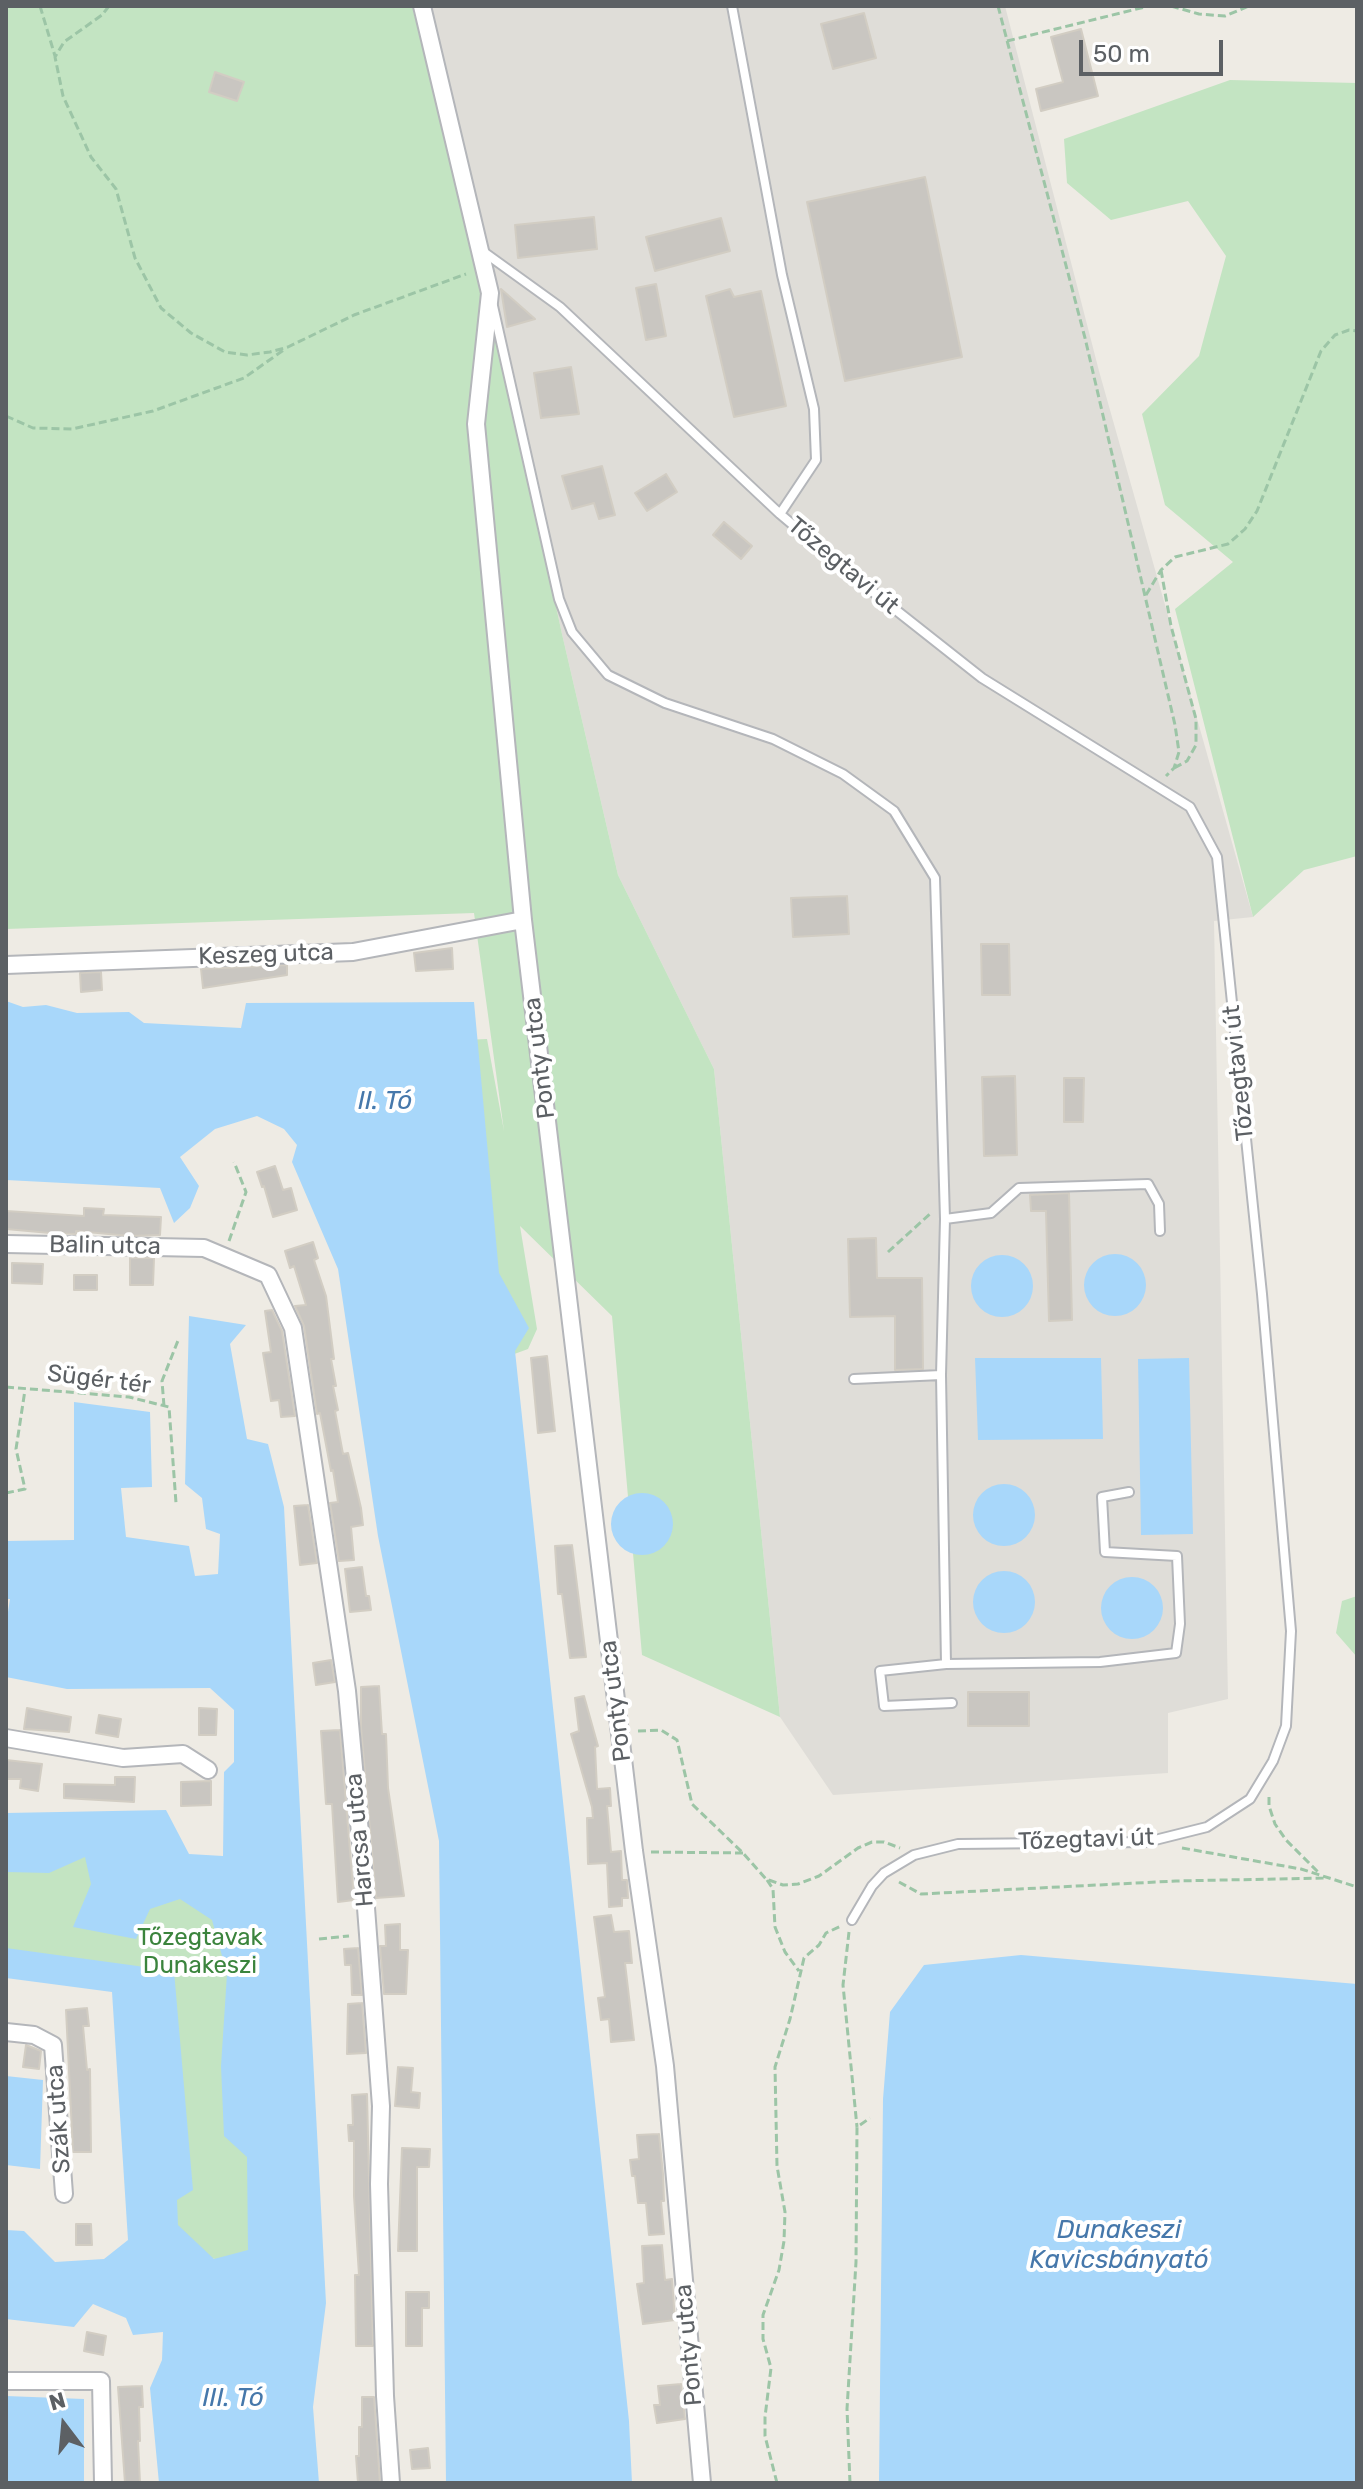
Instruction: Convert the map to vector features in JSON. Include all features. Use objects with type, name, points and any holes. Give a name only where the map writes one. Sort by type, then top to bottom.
[{"type":"street","points":[[422,6],[490,293]]},
{"type":"street","name":"Ponty utca","points":[[490,293],[476,424],[523,920],[634,1851],[665,2066],[702,2483]]},
{"type":"street","name":"Keszeg utca","points":[[6,965],[353,952],[523,920]]},
{"type":"street","name":"Balin utca","points":[[6,1244],[204,1248]]},
{"type":"street","name":"Harcsa utca","points":[[204,1248],[268,1275],[293,1328],[347,1691],[368,1934],[381,2106],[379,2184],[385,2396],[391,2483]]},
{"type":"street","points":[[6,1738],[123,1758],[183,1754],[208,1770]]},
{"type":"street","name":"Szák utca","points":[[6,2032],[34,2035],[53,2045],[64,2194]]},
{"type":"street","points":[[6,2381],[101,2381],[103,2483]]},
{"type":"lane","points":[[732,6],[782,275],[814,409],[816,460],[780,514]]},
{"type":"lane","name":"Tőzegtavi út","points":[[480,250],[560,307],[780,514],[982,678],[1190,807],[1217,857],[1262,1294],[1291,1631],[1286,1726],[1273,1761],[1250,1799],[1207,1827],[1147,1842],[958,1844],[914,1855],[884,1873],[872,1886],[852,1920]]},
{"type":"lane","points":[[490,293],[559,599],[572,632],[608,675],[665,703],[773,739],[843,774],[894,811],[935,878],[942,1202],[945,1219],[941,1375],[946,1664]]},
{"type":"lane","points":[[945,1219],[991,1213],[1019,1188],[1148,1184],[1159,1204],[1160,1231]]},
{"type":"lane","points":[[854,1379],[941,1375]]},
{"type":"lane","points":[[952,1703],[884,1706],[880,1671],[946,1664],[1100,1662],[1176,1653],[1180,1624],[1177,1556],[1105,1552],[1102,1497],[1129,1492]]},
{"type":"path","points":[[40,6],[63,96],[91,157],[116,189],[135,258],[161,308],[191,333],[225,352],[247,355],[288,347]]},
{"type":"path","points":[[55,57],[64,42],[102,15],[109,6]]},
{"type":"path","points":[[998,6],[1085,338],[1175,725],[1179,752],[1174,768]]},
{"type":"path","points":[[1007,41],[1149,6]]},
{"type":"path","points":[[1171,6],[1199,14],[1225,16],[1249,6]]},
{"type":"path","points":[[6,416],[33,428],[72,429],[153,411],[244,378],[288,347],[354,315],[485,268]]},
{"type":"path","points":[[1145,596],[1161,570],[1175,557],[1228,544],[1245,529],[1257,511],[1321,351],[1335,335],[1349,330],[1357,331]]},
{"type":"path","points":[[1155,787],[1174,768],[1187,761],[1196,745],[1196,719],[1171,626],[1161,570]]},
{"type":"path","points":[[224,1256],[246,1192],[234,1162]]},
{"type":"path","points":[[888,1252],[942,1202]]},
{"type":"path","points":[[164,1406],[162,1381],[179,1338]]},
{"type":"path","name":"Sügér tér","points":[[6,1387],[129,1397],[169,1407],[176,1503]]},
{"type":"path","name":"Sügér tér","points":[[6,1493],[25,1489],[16,1449],[25,1390]]},
{"type":"path","points":[[620,1732],[661,1730],[677,1740],[692,1804],[743,1853],[773,1889],[775,1927],[785,1952],[799,1971]]},
{"type":"path","points":[[1273,1761],[1269,1806],[1275,1824],[1286,1840],[1324,1878]]},
{"type":"path","points":[[766,1879],[783,1885],[798,1884],[819,1876],[858,1848],[872,1842],[884,1842],[914,1855]]},
{"type":"path","points":[[1178,1847],[1301,1869],[1357,1887]]},
{"type":"path","points":[[634,1851],[743,1853]]},
{"type":"path","points":[[884,1873],[921,1894],[1176,1881],[1324,1878]]},
{"type":"path","points":[[777,2483],[765,2436],[771,2368],[763,2339],[763,2315],[779,2270],[784,2241],[785,2212],[777,2166],[775,2067],[804,1958],[819,1945],[826,1933],[852,1920]]},
{"type":"path","points":[[850,2483],[847,2409],[856,2262],[857,2127],[843,1985],[852,1920]]},
{"type":"path","points":[[319,1939],[368,1934]]},
{"type":"path","points":[[857,2127],[870,2118]]},
{"type":"shaded area","points":[[412,6],[1005,6],[1099,371],[1253,917],[1214,921],[1228,1699],[1168,1713],[1168,1773],[833,1795],[780,1717],[714,1069],[618,875],[493,317]]},
{"type":"green space","points":[[6,6],[412,6],[493,317],[618,875],[714,1069],[780,1717],[642,1655],[612,1316],[520,1226],[537,1329],[528,1349],[446,1379],[280,1048],[487,1039],[504,1131],[474,913],[6,929]]},
{"type":"green space","points":[[1230,80],[1357,83],[1357,856],[1304,870],[1253,917],[1175,609],[1233,562],[1165,505],[1142,414],[1199,356],[1226,256],[1188,201],[1111,220],[1067,183],[1064,139]]},
{"type":"green space","points":[[1357,1596],[1357,1657],[1336,1633],[1342,1601]]},
{"type":"green space","name":"Tőzegtavak Dunakeszi","points":[[6,1839],[107,1841],[255,1898],[267,2270],[168,2249],[156,1988],[6,1964]]},
{"type":"water","name":"II. Tó","points":[[6,1001],[23,1007],[46,1005],[77,1013],[129,1012],[144,1023],[241,1028],[246,1003],[474,1002],[499,1273],[529,1328],[515,1351],[629,2421],[632,2483],[446,2483],[439,1841],[378,1536],[338,1269],[292,1162],[297,1145],[284,1129],[257,1116],[215,1129],[180,1157],[199,1186],[190,1208],[174,1223],[160,1188],[6,1180]]},
{"type":"water","points":[[1115,1254],[1127,1256],[1137,1263],[1144,1273],[1144,1297],[1137,1307],[1127,1314],[1115,1316],[1103,1314],[1093,1307],[1086,1297],[1084,1285],[1086,1273],[1093,1263],[1103,1256]]},
{"type":"water","points":[[1002,1255],[1014,1257],[1024,1264],[1031,1274],[1031,1298],[1024,1308],[1014,1315],[1002,1317],[990,1315],[980,1308],[973,1298],[971,1286],[973,1274],[980,1264],[990,1257]]},
{"type":"water","name":"III. Tó","points":[[189,1316],[246,1325],[230,1344],[247,1439],[268,1444],[284,1507],[326,2303],[313,2407],[319,2483],[159,2483],[150,2388],[162,2360],[163,2332],[133,2335],[126,2318],[93,2304],[74,2327],[6,2319],[6,2230],[24,2231],[55,2262],[104,2259],[128,2240],[112,1992],[6,1978],[6,1948],[174,1971],[193,2190],[177,2200],[178,2225],[214,2259],[248,2250],[247,2157],[224,2136],[221,2066],[227,1974],[212,1920],[180,1899],[150,1909],[136,1939],[73,1927],[91,1884],[85,1857],[49,1873],[6,1872],[6,1813],[166,1810],[189,1854],[223,1856],[224,1772],[234,1762],[234,1710],[210,1688],[67,1689],[6,1677],[6,1625],[10,1599],[6,1599],[6,1541],[74,1540],[74,1402],[150,1412],[152,1487],[121,1488],[126,1537],[189,1546],[195,1576],[218,1574],[220,1534],[206,1529],[202,1498],[185,1484]]},
{"type":"water","points":[[975,1358],[1101,1358],[1103,1439],[978,1440]]},
{"type":"water","points":[[1189,1358],[1193,1534],[1141,1535],[1138,1359]]},
{"type":"water","points":[[1004,1484],[1016,1486],[1026,1493],[1033,1503],[1033,1527],[1026,1537],[1016,1544],[1004,1546],[992,1544],[982,1537],[975,1527],[973,1515],[975,1503],[982,1493],[992,1486]]},
{"type":"water","points":[[642,1493],[654,1495],[664,1502],[671,1512],[671,1536],[664,1546],[654,1553],[642,1555],[630,1553],[620,1546],[613,1536],[611,1524],[613,1512],[620,1502],[630,1495]]},
{"type":"water","points":[[1004,1571],[1016,1573],[1026,1580],[1033,1590],[1033,1614],[1026,1624],[1016,1631],[1004,1633],[992,1631],[982,1624],[975,1614],[973,1602],[975,1590],[982,1580],[992,1573]]},
{"type":"water","points":[[1132,1577],[1144,1579],[1154,1586],[1161,1596],[1161,1620],[1154,1630],[1144,1637],[1132,1639],[1120,1637],[1110,1630],[1103,1620],[1101,1608],[1103,1596],[1110,1586],[1120,1579]]},
{"type":"water","name":"Dunakeszi Kavicsbányató","points":[[1021,1955],[1357,1984],[1357,2483],[879,2483],[883,2099],[890,2012],[924,1965]]},
{"type":"water","points":[[6,2076],[43,2080],[40,2169],[6,2165]]},
{"type":"water","points":[[6,2396],[84,2399],[84,2483],[6,2483]]},
{"type":"building","points":[[864,13],[876,58],[833,69],[821,24]]},
{"type":"building","points":[[1081,29],[1098,96],[1041,111],[1036,89],[1063,82],[1051,37]]},
{"type":"building","points":[[215,72],[244,82],[237,101],[209,92]]},
{"type":"building","points":[[925,177],[962,357],[845,381],[807,202]]},
{"type":"building","points":[[594,217],[597,249],[518,258],[515,225]]},
{"type":"building","points":[[721,218],[730,251],[655,271],[646,237]]},
{"type":"building","points":[[656,284],[666,336],[646,340],[636,288]]},
{"type":"building","points":[[501,289],[535,319],[507,327]]},
{"type":"building","points":[[730,289],[734,297],[761,291],[786,406],[734,417],[706,296]]},
{"type":"building","points":[[571,367],[579,414],[541,418],[534,373]]},
{"type":"building","points":[[602,466],[615,515],[599,519],[594,503],[572,509],[562,476]]},
{"type":"building","points":[[666,474],[677,492],[647,511],[635,493]]},
{"type":"building","points":[[724,522],[752,546],[741,559],[713,535]]},
{"type":"building","points":[[847,896],[849,934],[793,937],[791,898]]},
{"type":"building","points":[[981,944],[1009,944],[1010,995],[982,995]]},
{"type":"building","points":[[452,948],[453,969],[416,971],[414,953]]},
{"type":"building","points":[[287,965],[287,975],[203,988],[201,969]]},
{"type":"building","points":[[101,972],[102,990],[81,992],[80,973]]},
{"type":"building","points":[[1015,1076],[1017,1155],[984,1156],[982,1077]]},
{"type":"building","points":[[1064,1078],[1084,1078],[1083,1122],[1064,1122]]},
{"type":"building","points":[[275,1166],[283,1190],[291,1188],[297,1210],[273,1217],[257,1172]]},
{"type":"building","points":[[1069,1193],[1072,1320],[1049,1321],[1046,1211],[1031,1211],[1030,1195]]},
{"type":"building","points":[[84,1208],[104,1209],[103,1215],[161,1217],[160,1235],[6,1229],[6,1211],[84,1216]]},
{"type":"building","points":[[876,1238],[877,1278],[922,1278],[923,1369],[895,1370],[895,1316],[850,1317],[848,1239]]},
{"type":"building","points":[[313,1242],[318,1258],[314,1260],[326,1296],[334,1359],[331,1359],[336,1386],[333,1386],[338,1410],[335,1411],[343,1454],[348,1453],[361,1508],[363,1525],[351,1527],[354,1560],[339,1561],[330,1503],[338,1502],[333,1470],[320,1413],[317,1414],[304,1326],[295,1306],[306,1305],[294,1266],[290,1268],[285,1251]]},
{"type":"building","points":[[130,1258],[154,1258],[153,1285],[130,1285]]},
{"type":"building","points":[[12,1263],[43,1264],[42,1284],[12,1283]]},
{"type":"building","points":[[74,1275],[97,1275],[97,1290],[74,1290]]},
{"type":"building","points":[[272,1310],[282,1331],[295,1416],[281,1417],[279,1400],[271,1401],[263,1353],[271,1352],[265,1311]]},
{"type":"building","points":[[547,1356],[555,1431],[538,1433],[531,1358]]},
{"type":"building","points":[[308,1505],[317,1563],[300,1565],[294,1506]]},
{"type":"building","points":[[572,1545],[586,1657],[570,1658],[562,1594],[558,1594],[555,1546]]},
{"type":"building","points":[[362,1567],[371,1610],[350,1612],[345,1569]]},
{"type":"building","points":[[331,1660],[335,1682],[316,1685],[313,1663]]},
{"type":"building","points":[[379,1686],[382,1734],[386,1734],[388,1788],[404,1896],[376,1898],[361,1728],[361,1687]]},
{"type":"building","points":[[968,1692],[1029,1692],[1029,1726],[968,1726]]},
{"type":"building","points":[[584,1696],[598,1746],[595,1747],[597,1789],[610,1788],[611,1806],[607,1806],[611,1852],[621,1851],[622,1880],[627,1880],[628,1898],[622,1898],[622,1906],[609,1907],[607,1863],[588,1864],[587,1818],[593,1818],[592,1807],[571,1734],[579,1731],[575,1698]]},
{"type":"building","points":[[27,1708],[71,1717],[69,1732],[24,1729]]},
{"type":"building","points":[[199,1708],[217,1709],[216,1735],[199,1735]]},
{"type":"building","points":[[99,1715],[121,1719],[118,1737],[96,1733]]},
{"type":"building","points":[[340,1730],[354,1900],[338,1902],[332,1804],[326,1804],[321,1731]]},
{"type":"building","points":[[6,1760],[42,1764],[38,1791],[20,1788],[21,1779],[6,1779]]},
{"type":"building","points":[[115,1777],[135,1777],[134,1802],[64,1798],[64,1784],[115,1785]]},
{"type":"building","points":[[211,1781],[211,1805],[181,1806],[181,1782]]},
{"type":"building","points":[[611,1915],[614,1932],[629,1931],[632,1963],[625,1963],[634,2040],[611,2042],[609,2019],[601,2020],[598,1998],[605,1997],[594,1917]]},
{"type":"building","points":[[400,1924],[400,1950],[408,1950],[406,1994],[384,1994],[380,1946],[386,1946],[385,1925]]},
{"type":"building","points":[[358,1948],[362,1995],[352,1995],[351,1965],[345,1965],[344,1949]]},
{"type":"building","points":[[362,2003],[366,2053],[347,2054],[348,2004]]},
{"type":"building","points":[[87,2008],[89,2026],[83,2026],[87,2070],[90,2069],[91,2152],[73,2152],[66,2010]]},
{"type":"building","points":[[26,2045],[41,2051],[39,2069],[23,2067]]},
{"type":"building","points":[[398,2067],[413,2068],[411,2092],[420,2093],[419,2108],[395,2106]]},
{"type":"building","points":[[367,2094],[373,2346],[356,2346],[355,2275],[359,2275],[354,2141],[349,2141],[348,2125],[353,2125],[352,2095]]},
{"type":"building","points":[[659,2134],[664,2234],[649,2235],[646,2203],[638,2203],[630,2160],[639,2159],[637,2135]]},
{"type":"building","points":[[402,2148],[430,2149],[429,2167],[417,2167],[417,2251],[398,2251]]},
{"type":"building","points":[[76,2224],[91,2224],[92,2245],[76,2245]]},
{"type":"building","points":[[662,2245],[665,2280],[672,2279],[675,2320],[643,2324],[637,2284],[644,2283],[642,2246]]},
{"type":"building","points":[[406,2292],[429,2292],[429,2308],[422,2308],[422,2346],[406,2346]]},
{"type":"building","points":[[87,2332],[106,2336],[103,2355],[84,2351]]},
{"type":"building","points":[[681,2384],[685,2419],[657,2423],[654,2405],[660,2405],[658,2386]]},
{"type":"building","points":[[142,2386],[143,2407],[139,2407],[138,2441],[140,2483],[125,2483],[118,2387]]},
{"type":"building","points":[[362,2397],[374,2397],[380,2483],[358,2483],[356,2456],[359,2456],[359,2427],[362,2427]]},
{"type":"building","points":[[428,2448],[430,2468],[412,2469],[410,2450]]}]
